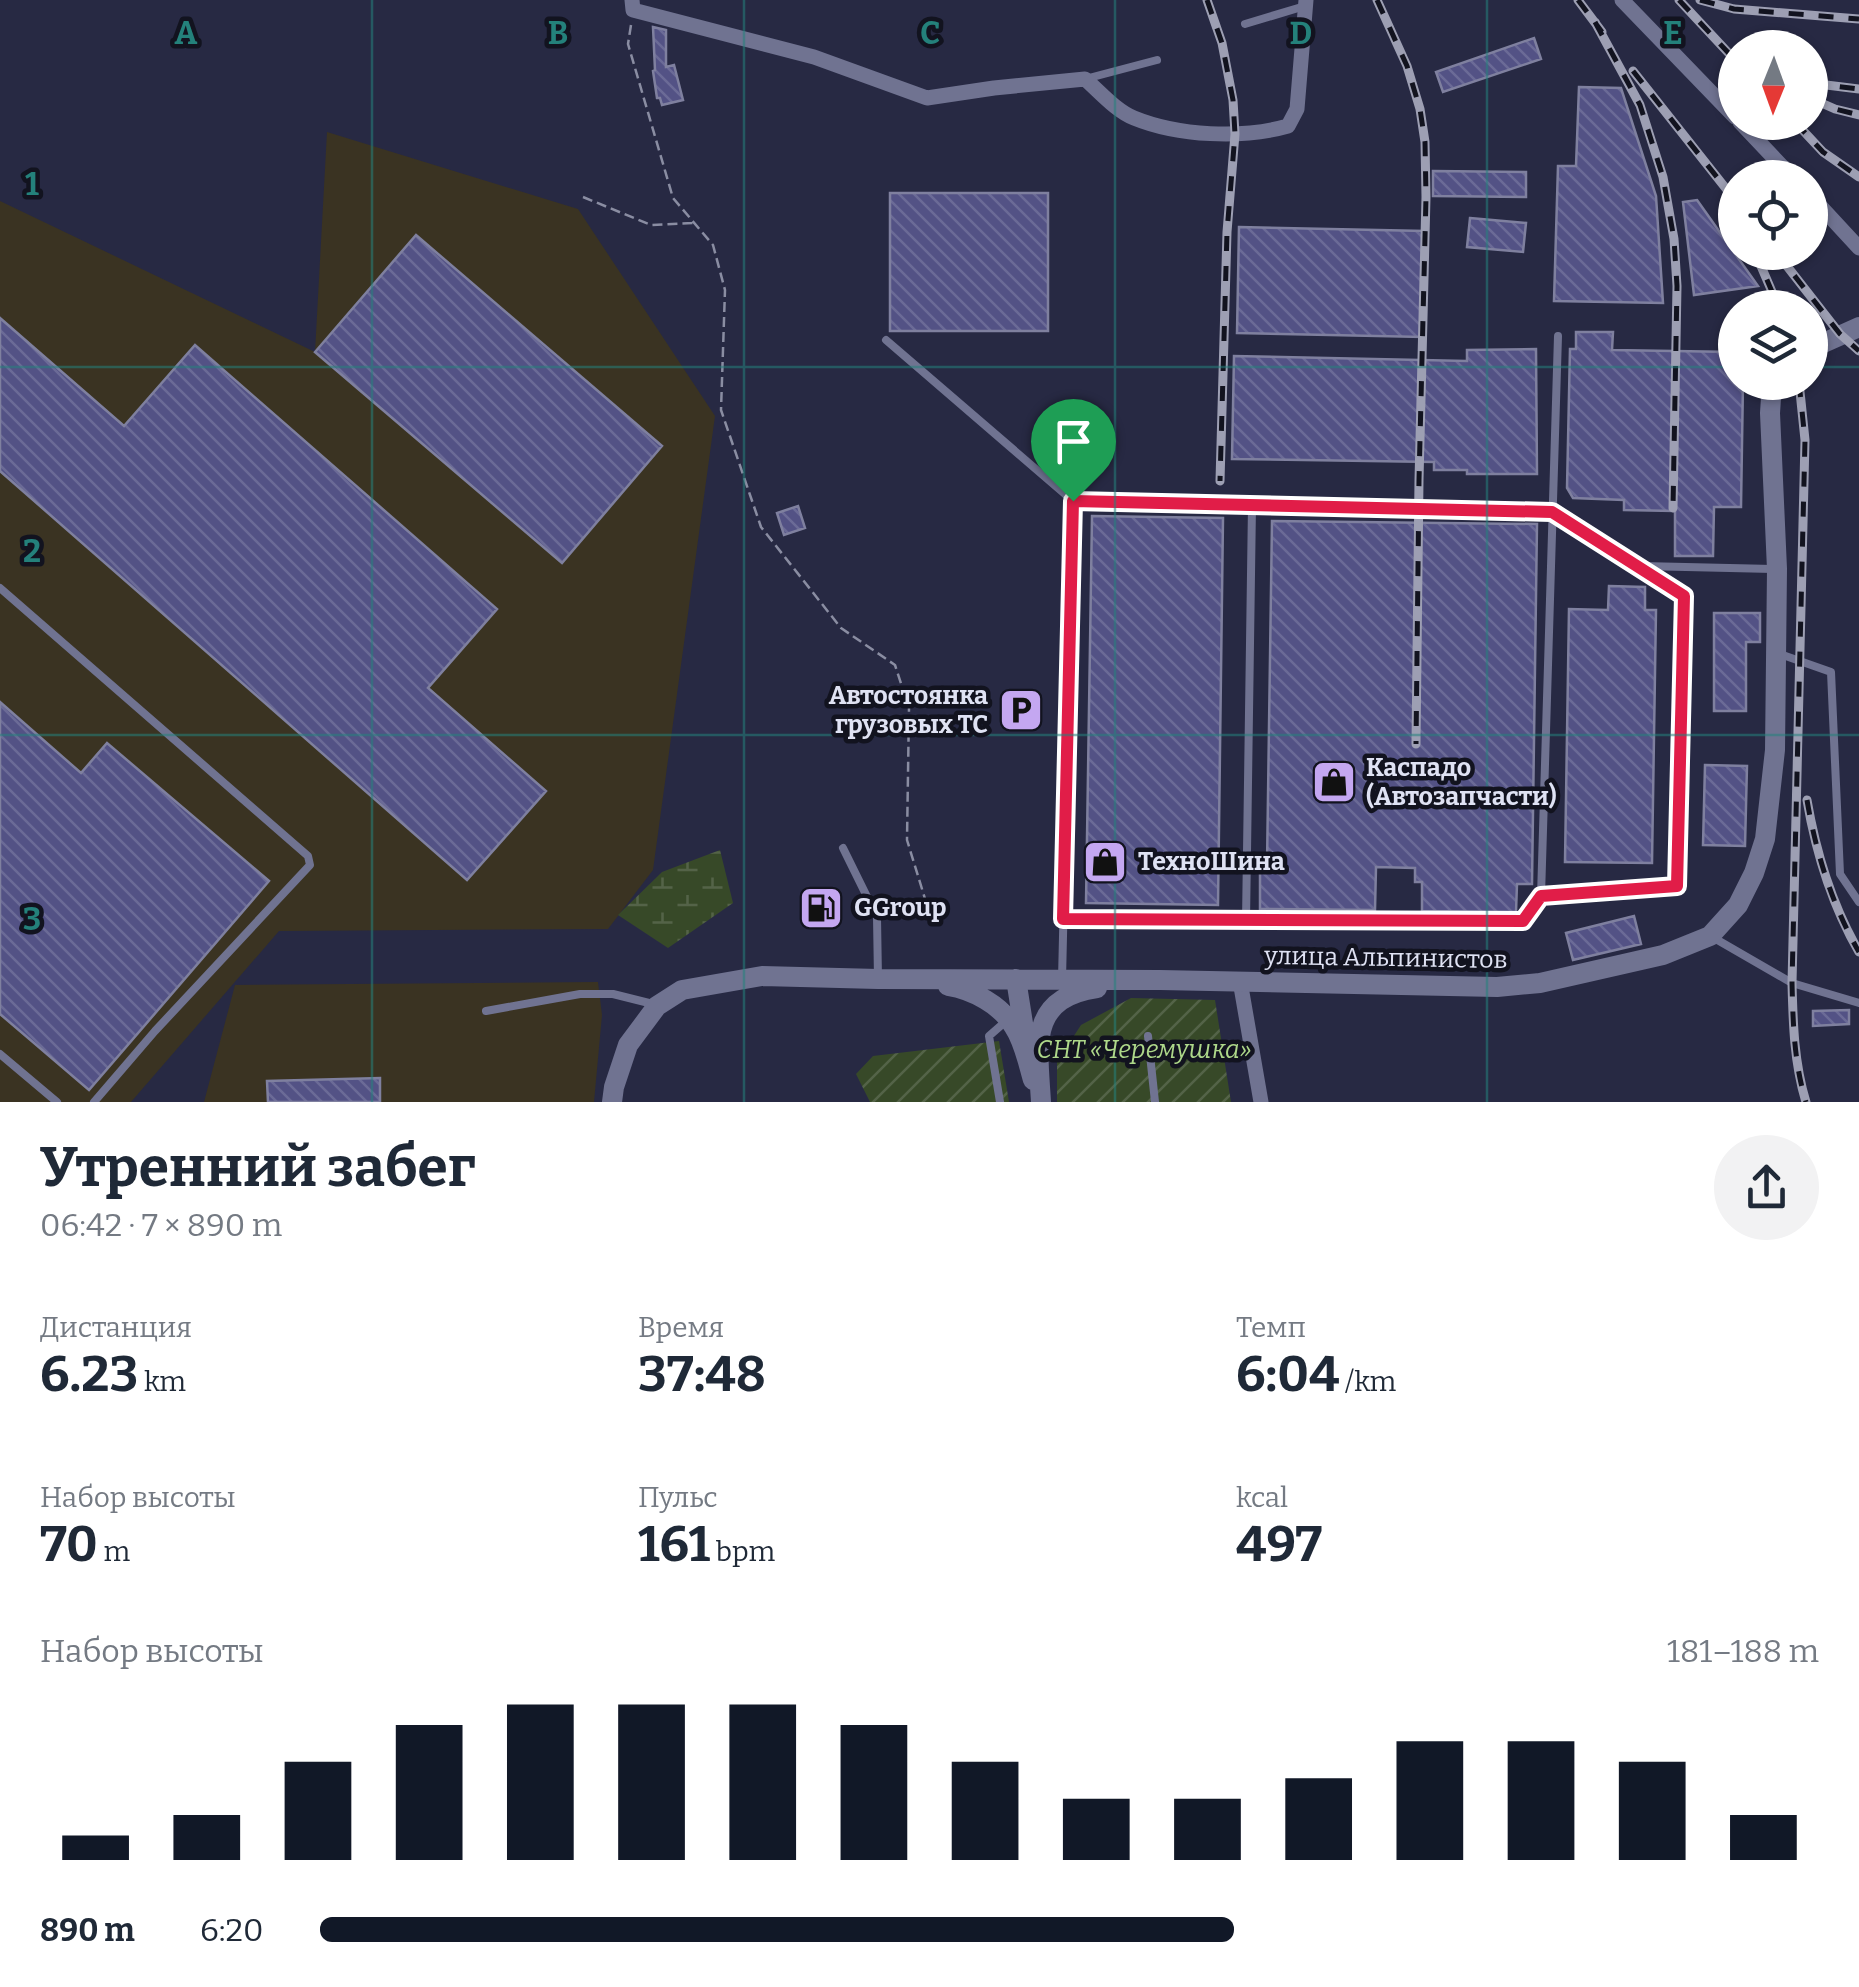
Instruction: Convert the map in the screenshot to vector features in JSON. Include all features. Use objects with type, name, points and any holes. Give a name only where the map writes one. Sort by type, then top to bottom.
[{"type":"main road","points":[[1828,340],[1859,327]]},
{"type":"main road","name":"улица Альпинистов","points":[[657,1006],[682,990],[762,976],[1497,987],[1540,983],[1664,956],[1710,936],[1738,905],[1766,838],[1775,750],[1778,569],[1771,400]]},
{"type":"main road","points":[[882,978],[958,988],[978,995],[1016,1030],[1034,1080]]},
{"type":"main road","points":[[1016,979],[1039,1102]]},
{"type":"main road","points":[[1039,1102],[1039,1033],[1052,1008],[1083,990],[1160,980]]},
{"type":"main road","points":[[612,1102],[628,1045],[657,1006]]},
{"type":"street","points":[[1622,0],[1718,99]]},
{"type":"street","points":[[632,5],[814,58],[927,98],[1085,79],[1130,117],[1174,130],[1235,134],[1288,126],[1297,109],[1306,3]]},
{"type":"street","points":[[1757,140],[1776,160]]},
{"type":"street","points":[[1828,215],[1859,248]]},
{"type":"street","points":[[1240,981],[1261,1102]]},
{"type":"lane","points":[[1245,24],[1306,3]]},
{"type":"lane","points":[[1085,79],[1157,60]]},
{"type":"lane","points":[[1063,919],[1523,921],[1541,896],[1558,336]]},
{"type":"lane","points":[[886,340],[1073,501],[1552,512],[1684,596],[1677,886],[1541,896]]},
{"type":"lane","points":[[1062,980],[1073,501]]},
{"type":"lane","points":[[1246,921],[1252,505]]},
{"type":"lane","points":[[1638,566],[1778,569]]},
{"type":"lane","points":[[0,588],[308,856],[310,865],[94,1102]]},
{"type":"lane","points":[[1777,653],[1831,672],[1840,874],[1859,902]]},
{"type":"lane","points":[[843,848],[877,917],[882,978]]},
{"type":"lane","points":[[1710,936],[1792,983],[1859,1003]]},
{"type":"lane","points":[[486,1011],[580,994],[613,994],[657,1006]]},
{"type":"lane","points":[[1000,1102],[989,1036],[1008,1019]]},
{"type":"lane","points":[[1148,1036],[1156,1102]]},
{"type":"lane","points":[[0,1054],[57,1102]]},
{"type":"path","points":[[632,5],[628,44],[673,198],[713,246],[725,290],[721,410],[760,527],[841,628],[895,665],[908,708],[907,840],[926,902]]},
{"type":"path","points":[[582,196],[650,225],[694,223]]},
{"type":"shaded area","points":[[327,132],[578,209],[715,416],[653,870],[608,929],[279,931],[131,1102],[0,1102],[0,201],[315,352]]},
{"type":"shaded area","points":[[598,982],[602,1015],[594,1102],[204,1102],[235,985]]},
{"type":"green space","points":[[720,850],[733,903],[668,948],[618,915],[662,872]]},
{"type":"green space","name":"СНТ «Черемушка»","points":[[1131,998],[1215,1000],[1231,1102],[1057,1102],[1057,1062],[1081,1025]]},
{"type":"green space","points":[[999,1041],[1009,1102],[870,1102],[856,1074],[873,1056]]},
{"type":"building","points":[[653,27],[666,30],[666,67],[674,65],[683,100],[662,105],[657,98]]},
{"type":"building","points":[[1534,38],[1541,59],[1443,92],[1436,72]]},
{"type":"building","points":[[1579,87],[1621,88],[1656,196],[1663,303],[1554,301],[1558,166],[1576,166]]},
{"type":"building","points":[[1433,171],[1526,172],[1526,197],[1433,196]]},
{"type":"building","points":[[890,193],[1048,193],[1048,331],[890,331]]},
{"type":"building","points":[[1697,200],[1718,230],[1718,270],[1747,270],[1758,286],[1694,295],[1683,202]]},
{"type":"building","points":[[1470,218],[1526,223],[1523,252],[1467,247]]},
{"type":"building","points":[[1239,227],[1425,231],[1423,337],[1237,333]]},
{"type":"building","points":[[416,235],[662,446],[562,563],[315,352]]},
{"type":"building","points":[[0,318],[124,426],[195,345],[497,609],[428,688],[546,791],[467,880],[0,471]]},
{"type":"building","points":[[1576,332],[1613,332],[1612,350],[1718,352],[1718,400],[1743,400],[1741,507],[1714,507],[1713,556],[1675,556],[1675,511],[1624,510],[1624,500],[1573,498],[1567,488],[1570,349],[1576,349]]},
{"type":"building","points":[[1536,349],[1537,474],[1467,474],[1467,470],[1434,470],[1434,462],[1232,459],[1234,356],[1467,361],[1467,350]]},
{"type":"building","points":[[798,506],[805,528],[784,535],[777,513]]},
{"type":"building","points":[[1092,516],[1223,518],[1218,905],[1086,903]]},
{"type":"building","points":[[1272,521],[1537,524],[1532,884],[1517,884],[1516,912],[1422,911],[1422,882],[1415,882],[1415,868],[1376,867],[1375,910],[1260,909],[1260,865],[1267,865]]},
{"type":"building","points":[[1609,586],[1645,587],[1645,610],[1656,610],[1652,863],[1565,862],[1569,609],[1608,610]]},
{"type":"building","points":[[1714,613],[1760,613],[1760,642],[1746,642],[1746,711],[1714,711]]},
{"type":"building","points":[[0,702],[81,773],[107,743],[269,881],[89,1090],[0,1014]]},
{"type":"building","points":[[1705,765],[1747,766],[1745,846],[1703,845]]},
{"type":"building","points":[[1634,916],[1641,944],[1573,960],[1566,933]]},
{"type":"building","points":[[1849,1010],[1849,1024],[1813,1026],[1813,1011]]},
{"type":"building","points":[[380,1078],[380,1102],[268,1102],[267,1081]]},
{"type":"railway","points":[[1207,0],[1222,43],[1235,134],[1227,232],[1220,481]]},
{"type":"railway","points":[[1377,0],[1407,66],[1425,142],[1416,744]]},
{"type":"railway","points":[[1578,0],[1602,32]]},
{"type":"railway","points":[[1679,0],[1718,42]]},
{"type":"railway","points":[[1700,0],[1734,9],[1859,19]]},
{"type":"railway","points":[[1595,22],[1640,105],[1663,177],[1674,239],[1677,286],[1673,508]]},
{"type":"railway","points":[[1633,71],[1718,178]]},
{"type":"railway","points":[[1828,85],[1859,89]]},
{"type":"railway","points":[[1828,106],[1859,115]]},
{"type":"railway","points":[[1812,140],[1859,177]]},
{"type":"railway","points":[[1763,270],[1771,290]]},
{"type":"railway","points":[[1790,270],[1840,334],[1859,351]]},
{"type":"railway","points":[[1801,400],[1805,440],[1792,983],[1797,1058],[1806,1102]]},
{"type":"railway","points":[[1807,800],[1826,878],[1859,952]]},
{"type":"place","name":"Автостоянка грузовых ТС","points":[[1021,710]]},
{"type":"place","name":"Каспадо (Автозапчасти)","points":[[1334,782]]},
{"type":"place","name":"ТехноШина","points":[[1105,862]]},
{"type":"place","name":"GGroup","points":[[821,908]]},
{"type":"route","points":[[1073,501],[1552,512],[1684,596],[1677,886],[1541,896],[1523,921],[1063,919],[1073,501]]}]
